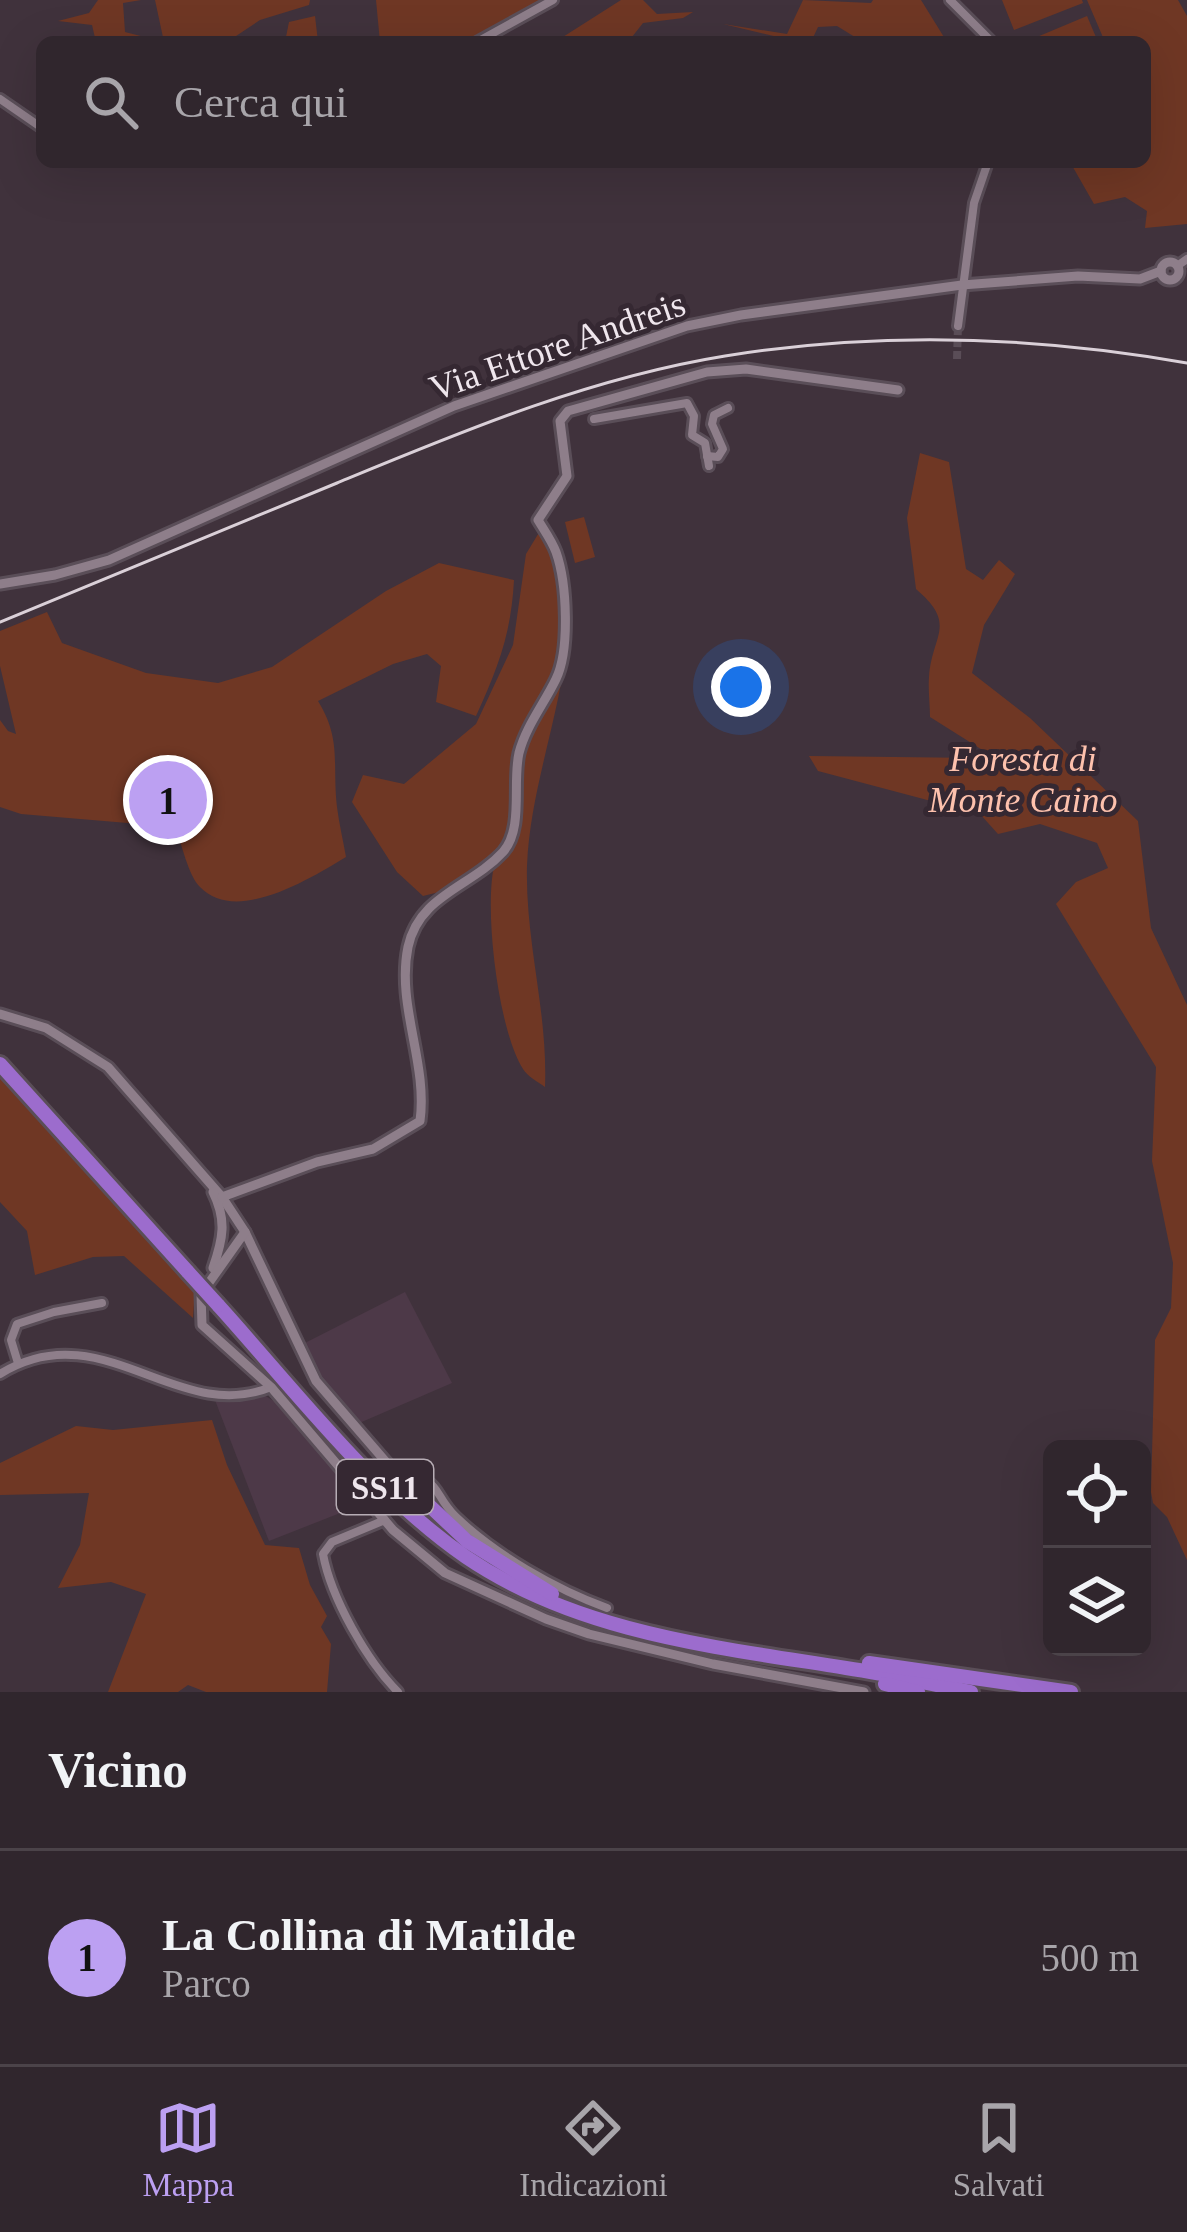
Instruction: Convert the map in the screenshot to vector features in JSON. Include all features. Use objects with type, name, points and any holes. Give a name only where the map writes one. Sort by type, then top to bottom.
[{"type":"highway","name":"SS11","points":[[0,1064],[412,1515],[464,1556],[502,1579],[698,1645],[971,1692]]},
{"type":"highway","points":[[399,1477],[486,1555],[600,1613]]},
{"type":"highway","points":[[698,1645],[918,1692]]},
{"type":"highway","points":[[698,1645],[760,1648],[1071,1692]]},
{"type":"street","points":[[488,36],[553,0]]},
{"type":"street","points":[[950,0],[986,36]]},
{"type":"street","points":[[0,99],[36,124]]},
{"type":"street","points":[[958,326],[974,203],[986,168]]},
{"type":"street","points":[[1180,267],[1187,286]]},
{"type":"street","name":"Via Ettore Andreis","points":[[0,584],[109,560],[454,406],[646,338],[741,315],[962,286],[1078,276],[1140,279],[1161,272],[1167,280],[1180,267]]},
{"type":"street","points":[[222,1197],[317,1162],[373,1149],[420,1121],[420,1069],[406,976],[408,947],[417,922],[438,898],[502,853],[511,838],[520,748],[559,674],[566,610],[562,577],[555,549],[538,520],[567,476],[560,421],[568,411],[707,372],[746,369],[898,390]]},
{"type":"street","points":[[594,419],[687,403],[694,416],[692,435],[705,443],[708,461],[723,449],[712,424],[714,415],[728,408]]},
{"type":"street","points":[[0,1014],[46,1028],[108,1066],[222,1197],[245,1232],[316,1381],[399,1477]]},
{"type":"street","points":[[208,1184],[223,1217],[221,1243],[200,1301],[202,1325],[272,1387],[414,1551],[446,1573],[589,1634],[713,1664],[864,1692]]},
{"type":"street","points":[[221,1243],[245,1232]]},
{"type":"street","points":[[210,1279],[245,1232]]},
{"type":"street","points":[[229,1256],[256,1258]]},
{"type":"street","points":[[18,1363],[11,1340],[17,1324],[102,1303]]},
{"type":"street","points":[[0,1374],[18,1363],[66,1352],[130,1367],[212,1397],[272,1387]]},
{"type":"street","points":[[245,1394],[256,1373]]},
{"type":"street","points":[[385,1520],[332,1542],[323,1554],[364,1649],[398,1692]]},
{"type":"shaded area","points":[[405,1292],[452,1383],[357,1424],[321,1379],[303,1344]]},
{"type":"shaded area","points":[[264,1395],[296,1415],[358,1506],[269,1541],[215,1400]]},
{"type":"green space","points":[[98,0],[141,0],[123,3],[125,32],[141,36],[95,36],[92,25],[58,21],[89,13]]},
{"type":"green space","points":[[155,0],[310,0],[309,5],[260,20],[236,36],[163,36]]},
{"type":"green space","points":[[376,0],[542,0],[478,36],[379,36]]},
{"type":"green space","points":[[621,0],[643,0],[657,14],[693,12],[683,18],[643,23],[633,36],[564,36]]},
{"type":"green space","points":[[803,0],[921,0],[943,36],[853,36],[837,26],[818,27],[814,36],[774,36],[723,24],[787,34]]},
{"type":"green space","points":[[1002,0],[1082,0],[1083,3],[1014,30]]},
{"type":"green space","points":[[1087,0],[1178,0],[1187,16],[1187,224],[1145,228],[1147,211],[1125,197],[1094,204],[1073,168],[1151,168],[1151,36],[1102,36]]},
{"type":"green space","points":[[315,16],[317,36],[286,36],[289,22]]},
{"type":"green space","points":[[1087,16],[1095,36],[1039,36]]},
{"type":"green space","name":"Foresta di Monte Caino","points":[[920,453],[949,462],[966,569],[983,580],[999,560],[1015,574],[984,625],[972,673],[1030,718],[1138,821],[1151,928],[1187,1005],[1187,1560],[1151,1492],[1155,1340],[1171,1308],[1173,1263],[1152,1161],[1156,1067],[1056,904],[1076,882],[1108,868],[1097,843],[1040,824],[998,834],[980,814],[818,771],[809,756],[979,758],[984,751],[930,717],[929,677],[939,621],[916,589],[907,518]]},
{"type":"green space","points":[[584,517],[595,557],[575,563],[565,522]]},
{"type":"green space","points":[[543,526],[561,580],[568,630],[527,866],[545,1087],[523,1069],[506,1026],[492,937],[495,862],[463,886],[423,896],[397,872],[352,802],[363,775],[404,784],[476,724],[513,645],[526,554]]},
{"type":"green space","points":[[439,563],[514,580],[506,634],[491,682],[476,716],[436,702],[441,666],[427,654],[393,664],[318,701],[333,740],[346,857],[313,876],[273,894],[233,901],[215,897],[196,882],[175,827],[21,814],[0,807],[0,720],[16,734],[0,666],[0,631],[47,612],[62,643],[146,673],[218,683],[272,667],[386,591]]},
{"type":"green space","points":[[0,1073],[195,1289],[193,1318],[124,1256],[93,1257],[35,1275],[27,1231],[0,1202]]},
{"type":"green space","points":[[212,1420],[227,1465],[265,1545],[299,1548],[310,1585],[327,1616],[321,1627],[331,1644],[327,1692],[206,1692],[188,1685],[178,1692],[108,1692],[146,1594],[111,1582],[58,1588],[80,1545],[89,1493],[0,1495],[0,1463],[76,1426],[113,1430]]},
{"type":"tunnel","points":[[957,359],[958,326]]},
{"type":"railway","points":[[0,622],[479,426],[576,392],[674,366],[783,348],[899,340],[1014,342],[1187,363]]},
{"type":"place","name":"La Collina di Matilde","points":[[168,800]]}]
